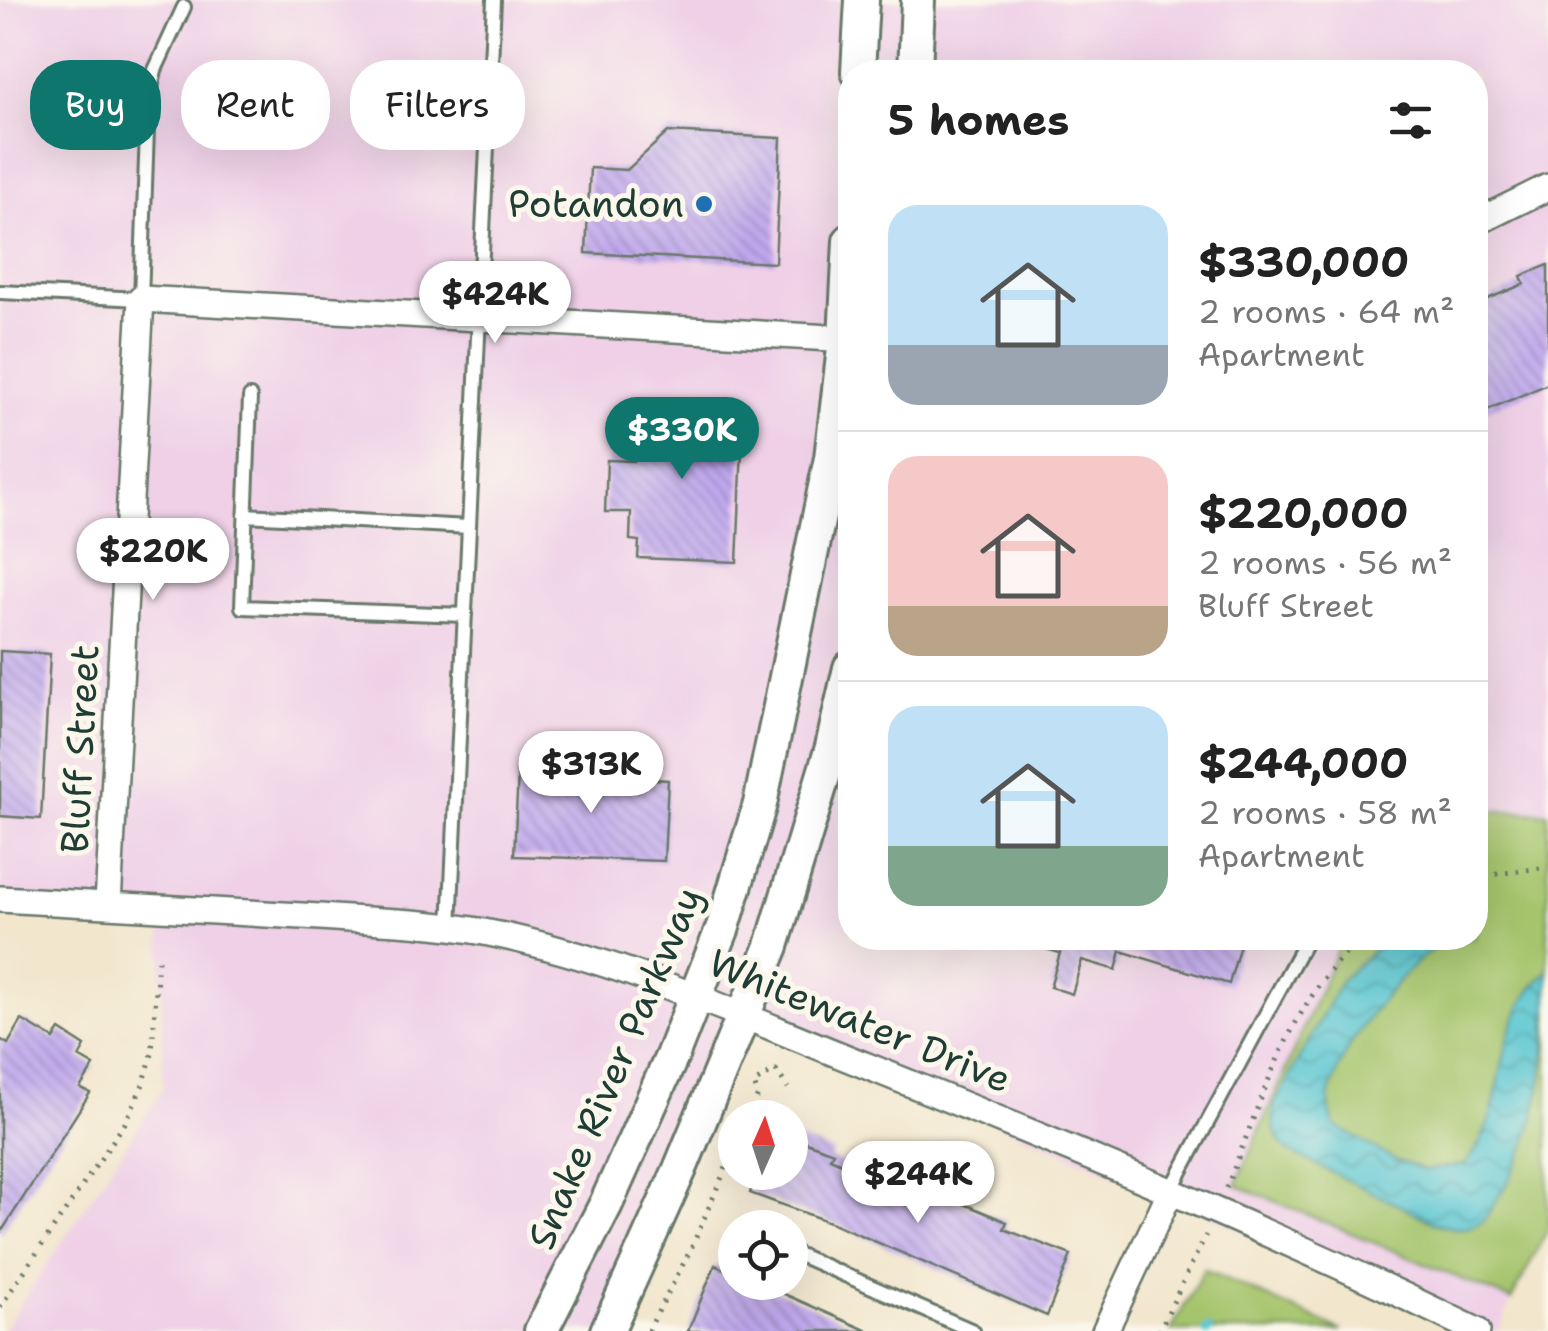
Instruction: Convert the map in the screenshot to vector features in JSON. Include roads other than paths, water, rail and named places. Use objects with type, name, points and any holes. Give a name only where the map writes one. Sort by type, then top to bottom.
[{"type":"street","points":[[859,60],[862,0]]},
{"type":"street","points":[[916,60],[918,0]]},
{"type":"street","points":[[1488,216],[1548,186]]},
{"type":"street","points":[[142,300],[838,338]]},
{"type":"street","name":"Bluff Street","points":[[108,904],[142,300]]},
{"type":"street","name":"Snake River Parkway","points":[[542,1331],[606,1204],[723,928],[760,804],[815,545],[838,409]]},
{"type":"street","points":[[607,1331],[680,1169],[778,927],[838,721]]},
{"type":"street","name":"Whitewater Drive","points":[[0,899],[450,927],[537,944],[614,966],[697,994],[1171,1190],[1476,1331]]},
{"type":"street","points":[[1105,1331],[1171,1190]]},
{"type":"lane","points":[[450,927],[494,0]]},
{"type":"lane","points":[[0,292],[142,300],[148,102],[154,70],[184,7]]},
{"type":"lane","points":[[250,397],[242,607],[465,615]]},
{"type":"lane","points":[[245,515],[469,527]]},
{"type":"lane","points":[[1171,1190],[1301,950]]},
{"type":"lane","points":[[808,1259],[973,1331]]},
{"type":"water","points":[[1374,950],[1431,950],[1394,986],[1358,1034],[1334,1081],[1329,1101],[1334,1125],[1395,1160],[1425,1170],[1465,1165],[1480,1142],[1490,1118],[1516,1016],[1548,971],[1544,1060],[1532,1125],[1521,1156],[1484,1220],[1466,1228],[1437,1224],[1288,1151],[1279,1140],[1274,1105],[1342,979]]},
{"type":"place","name":"Potandon","points":[[704,204]]}]
